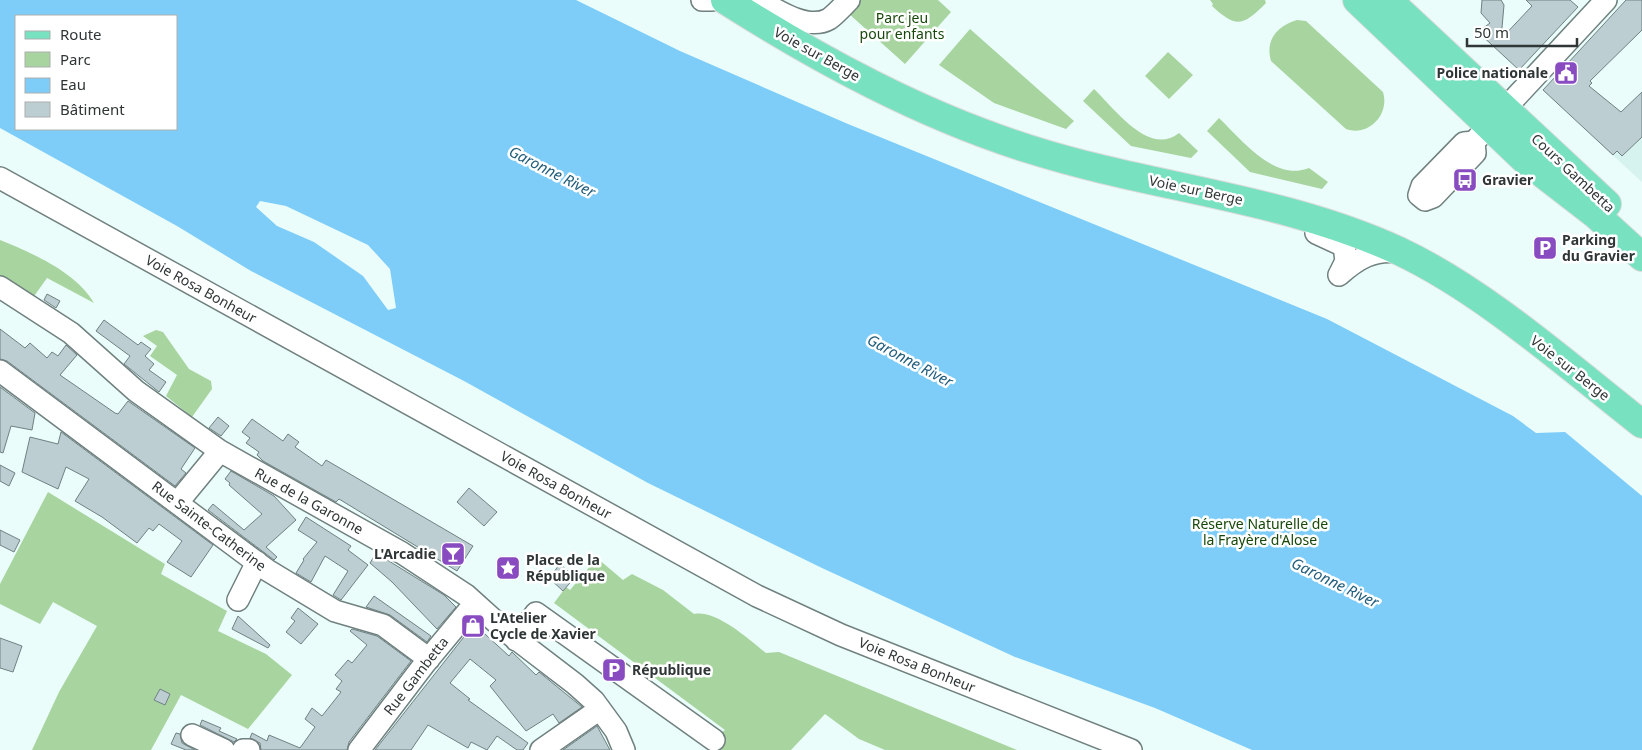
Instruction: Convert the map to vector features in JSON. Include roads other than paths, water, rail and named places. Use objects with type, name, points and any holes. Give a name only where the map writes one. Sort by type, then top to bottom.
[{"type":"main road","name":"Voie sur Berge","points":[[725,0],[818,56],[884,91],[979,131],[1029,149],[1132,177],[1290,212],[1346,229],[1401,252],[1442,275],[1520,328],[1642,424]]},
{"type":"main road","points":[[1358,0],[1489,125]]},
{"type":"main road","points":[[1388,0],[1489,125]]},
{"type":"main road","name":"Cours Gambetta","points":[[1489,125],[1642,236]]},
{"type":"main road","name":"Cours Gambetta","points":[[1489,125],[1525,160],[1596,215],[1642,257]]},
{"type":"street","points":[[702,0],[709,2],[712,0]]},
{"type":"street","points":[[759,0],[787,16],[817,22],[828,19],[844,5]]},
{"type":"street","points":[[1489,125],[1606,0]]},
{"type":"street","name":"Voie Rosa Bonheur","points":[[0,178],[757,596],[841,635],[1131,750]]},
{"type":"street","points":[[1290,212],[1301,225],[1344,246],[1346,261],[1339,275],[1365,256],[1386,250],[1401,252]]},
{"type":"street","name":"Rue de la Garonne","points":[[0,287],[71,333],[136,391],[220,452],[402,553],[430,570],[475,603],[516,640],[575,684],[600,709],[616,731],[624,750]]},
{"type":"street","name":"Rue Sainte-Catherine","points":[[0,371],[292,586],[347,616],[369,619],[382,624],[429,659]]},
{"type":"street","points":[[178,502],[220,452]]},
{"type":"street","points":[[238,600],[257,562]]},
{"type":"street","name":"Rue Gambetta","points":[[359,750],[475,603]]},
{"type":"street","points":[[516,640],[536,613],[714,740]]},
{"type":"street","points":[[541,750],[600,709]]},
{"type":"street","points":[[192,735],[224,750]]},
{"type":"street","points":[[244,750],[249,750]]},
{"type":"water","name":"Réserve Naturelle de la Frayère d'Alose","points":[[0,0],[576,0],[680,51],[848,124],[1327,319],[1513,416],[1536,433],[1565,432],[1642,496],[1642,750],[1252,750],[1155,708],[1015,657],[822,568],[648,483],[464,381],[251,271],[177,226],[0,128]],"holes":[[[260,201],[286,206],[368,245],[390,269],[396,308],[388,310],[363,276],[314,242],[277,226],[256,207]]]},
{"type":"place","name":"Police nationale","points":[[1566,73]]},
{"type":"place","name":"Gravier","points":[[1465,180]]},
{"type":"place","name":"Parking du Gravier","points":[[1545,248]]},
{"type":"place","name":"L'Arcadie","points":[[453,554]]},
{"type":"place","name":"Place de la République","points":[[508,568]]},
{"type":"place","name":"L'Atelier Cycle de Xavier","points":[[473,626]]},
{"type":"place","name":"République","points":[[614,670]]},
{"type":"park label","name":"Parc jeu pour enfants","points":[[902,26]]},
{"type":"water label","name":"Garonne River","points":[[552,172]]},
{"type":"water label","name":"Garonne River","points":[[910,361]]},
{"type":"water label","name":"Garonne River","points":[[1335,583]]}]
